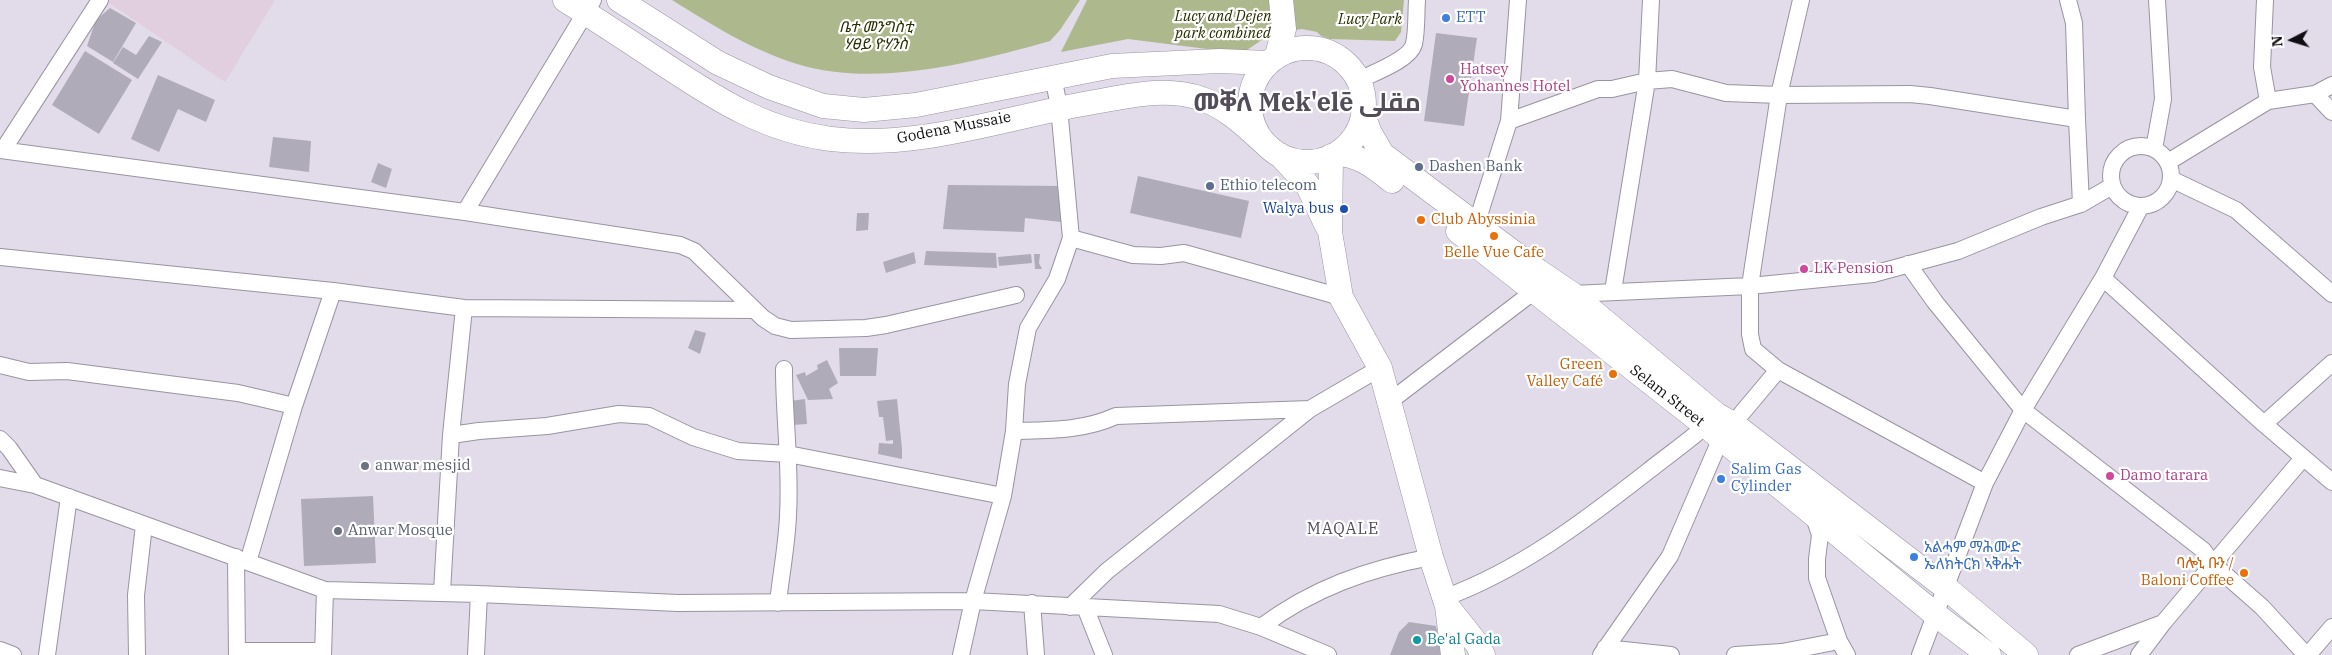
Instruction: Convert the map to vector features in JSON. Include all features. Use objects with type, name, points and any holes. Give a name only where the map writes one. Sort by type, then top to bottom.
[{"type":"street","points":[[100,0],[2,150],[465,212],[680,245],[699,257],[753,310],[775,326],[791,330],[866,328],[886,325],[1016,295]]},
{"type":"street","name":"Godena Mussaie","points":[[565,0],[589,6],[724,104],[764,122],[811,136],[857,141],[931,136],[1059,107],[1167,92],[1185,94],[1216,104],[1275,152]]},
{"type":"street","name":"Godena Mussaie","points":[[619,0],[732,70],[787,95],[823,106],[864,110],[899,108],[1053,76],[1131,65],[1273,59]]},
{"type":"street","points":[[1281,0],[1284,29],[1273,59],[1254,82],[1250,106],[1256,129],[1275,152],[1307,184],[1318,202],[1330,232],[1341,297],[1380,368],[1445,602],[1453,655]]},
{"type":"street","points":[[1297,0],[1302,29],[1312,47]]},
{"type":"street","points":[[1359,80],[1404,56],[1411,50],[1414,43],[1417,0]]},
{"type":"street","points":[[1471,231],[1509,121],[1518,0]]},
{"type":"street","points":[[1613,291],[1647,81],[1651,0]]},
{"type":"street","points":[[1801,0],[1779,95],[1750,286],[1750,334],[1753,349],[1778,370],[1985,483]]},
{"type":"street","points":[[2068,0],[2074,23],[2081,204]]},
{"type":"street","points":[[2154,149],[2163,99],[2157,0]]},
{"type":"street","points":[[2265,0],[2262,67],[2268,101]]},
{"type":"street","points":[[465,212],[589,6]]},
{"type":"street","points":[[1273,59],[1288,50],[1312,47],[1323,49],[1344,61],[1359,80],[1363,91],[1363,115],[1370,133],[1382,154],[1471,231],[1536,282],[1389,402]]},
{"type":"street","points":[[961,655],[973,601],[1003,496],[1014,431],[1017,384],[1028,328],[1057,278],[1071,238],[1059,107],[1053,76]]},
{"type":"street","points":[[1509,121],[1598,89],[1612,89],[1647,81],[1672,79],[1726,93],[1779,95],[1910,94],[2077,119]]},
{"type":"street","points":[[2168,162],[2268,101],[2315,94],[2332,85]]},
{"type":"street","points":[[2315,94],[2332,112]]},
{"type":"street","points":[[1330,232],[1334,155],[1354,137],[1363,115]]},
{"type":"street","points":[[2139,146],[2154,149],[2168,162],[2171,178],[2168,189],[2161,198],[2151,204],[2140,206],[2123,200],[2112,186],[2110,178],[2114,162],[2124,150],[2139,146]]},
{"type":"street","points":[[1275,152],[1303,162],[1334,155],[1352,155],[1361,158],[1471,231]]},
{"type":"street","points":[[2171,178],[2236,210],[2332,294]]},
{"type":"street","points":[[1572,294],[1750,286],[1873,274],[1958,251],[2041,217],[2081,204],[2112,186]]},
{"type":"street","points":[[1920,655],[1944,587],[1985,483],[2023,410],[2103,278],[2140,206]]},
{"type":"street","points":[[1071,238],[1132,255],[1161,256],[1184,253],[1341,297]]},
{"type":"street","points":[[0,257],[333,291],[464,308],[753,310]]},
{"type":"street","points":[[1908,264],[1935,302],[2023,410],[2203,550],[2214,564],[2262,607],[2307,655],[2332,627]]},
{"type":"street","points":[[2103,278],[2264,424],[2332,482]]},
{"type":"street","name":"Selam Street","points":[[1536,282],[1572,294],[1812,512],[1988,655]]},
{"type":"street","name":"Selam Street","points":[[1536,282],[1719,426],[1944,587],[2026,655]]},
{"type":"street","points":[[325,590],[323,653],[237,653],[242,559],[333,291]]},
{"type":"street","points":[[442,592],[451,436],[464,308]]},
{"type":"street","points":[[2264,424],[2332,363]]},
{"type":"street","points":[[0,365],[29,372],[67,371],[238,393],[294,406]]},
{"type":"street","points":[[1077,607],[1107,571],[1310,409],[1380,368]]},
{"type":"street","points":[[778,603],[788,516],[788,454],[784,417],[784,369]]},
{"type":"street","points":[[1445,602],[1527,558],[1719,426],[1778,370]]},
{"type":"street","points":[[1014,431],[1069,429],[1098,424],[1116,416],[1310,409]]},
{"type":"street","points":[[451,436],[479,430],[547,426],[619,414],[649,416],[693,437],[738,451],[788,454],[1003,496]]},
{"type":"street","points":[[1603,652],[1670,556],[1719,426]]},
{"type":"street","points":[[0,439],[9,448],[35,485]]},
{"type":"street","points":[[2139,655],[2163,623],[2303,458]]},
{"type":"street","points":[[0,478],[35,485],[325,590],[442,592],[678,603],[973,601],[1219,614],[1261,627],[1328,655]]},
{"type":"street","points":[[46,655],[69,497]]},
{"type":"street","points":[[1735,655],[1843,648],[1817,578],[1820,535],[1812,512]]},
{"type":"street","points":[[136,655],[136,595],[144,525]]},
{"type":"street","points":[[1261,627],[1281,612],[1355,576],[1390,565],[1431,557]]},
{"type":"street","points":[[476,655],[479,594]]},
{"type":"street","points":[[1445,602],[1478,644],[1483,655]]},
{"type":"street","points":[[1032,603],[1036,655]]},
{"type":"street","points":[[1077,607],[1104,655]]},
{"type":"street","points":[[2078,655],[2163,623]]},
{"type":"street","points":[[0,650],[13,655]]},
{"type":"street","points":[[1603,652],[1671,655]]},
{"type":"shaded area","points":[[109,0],[275,0],[225,82],[108,2]]},
{"type":"green space","name":"ቤተ መንግስቲ ሃፀይ ዮሃንስ","points":[[672,0],[1080,0],[1060,30],[1050,41],[989,57],[924,70],[859,74],[827,71],[797,64],[764,52],[702,19]]},
{"type":"green space","name":"Lucy and Dejen park combined","points":[[1087,0],[1404,0],[1401,32],[1395,41],[1330,39],[1321,36],[1317,32],[1302,29],[1272,33],[1247,50],[1223,51],[1128,39],[1061,52]]},
{"type":"building","points":[[110,8],[136,23],[113,62],[87,46],[96,20]]},
{"type":"building","name":"Hatsey Yohannes Hotel","points":[[1436,33],[1477,38],[1464,126],[1424,121]]},
{"type":"building","points":[[149,36],[162,42],[138,79],[113,63],[123,47],[136,55]]},
{"type":"building","points":[[85,51],[132,80],[99,134],[52,105]]},
{"type":"building","points":[[158,75],[215,100],[206,122],[178,109],[159,152],[131,139]]},
{"type":"building","points":[[273,137],[311,141],[309,172],[269,167]]},
{"type":"building","points":[[378,163],[392,169],[386,188],[371,182]]},
{"type":"building","points":[[1138,176],[1249,201],[1241,238],[1130,213]]},
{"type":"building","points":[[948,185],[1064,186],[1061,222],[1025,218],[1024,232],[943,229]]},
{"type":"building","points":[[857,213],[869,213],[868,230],[856,231]]},
{"type":"building","points":[[926,251],[996,253],[997,268],[924,265]]},
{"type":"building","points":[[914,252],[916,263],[886,273],[883,262]]},
{"type":"building","points":[[1031,254],[1032,263],[999,266],[998,257]]},
{"type":"building","points":[[1034,254],[1040,254],[1039,263],[1042,269],[1035,269]]},
{"type":"building","points":[[695,330],[706,333],[700,354],[688,348]]},
{"type":"building","points":[[839,348],[878,348],[876,376],[840,376]]},
{"type":"building","points":[[827,360],[838,383],[829,389],[833,399],[808,400],[796,375],[805,372],[806,376],[818,369],[817,365]]},
{"type":"building","points":[[805,399],[807,424],[792,425],[790,401]]},
{"type":"building","points":[[897,399],[902,459],[878,454],[879,443],[893,444],[893,440],[886,441],[883,417],[879,417],[877,401]]},
{"type":"building","name":"Anwar Mosque","points":[[373,496],[376,563],[304,566],[301,499]]},
{"type":"building","name":"Be'al Gada","points":[[1409,622],[1436,626],[1442,655],[1390,655],[1399,632]]},
{"type":"place","name":"ETT","points":[[1446,18]]},
{"type":"place","name":"Hatsey Yohannes Hotel","points":[[1450,79]]},
{"type":"place","name":"Dashen Bank","points":[[1419,167]]},
{"type":"place","name":"Ethio telecom","points":[[1210,186]]},
{"type":"place","name":"Walya bus","points":[[1344,209]]},
{"type":"place","name":"Club Abyssinia","points":[[1421,220]]},
{"type":"place","name":"Belle Vue Cafe","points":[[1494,236]]},
{"type":"place","name":"LK Pension","points":[[1804,269]]},
{"type":"place","name":"Green Valley Café","points":[[1613,374]]},
{"type":"place","name":"anwar mesjid","points":[[365,466]]},
{"type":"place","name":"Damo tarara","points":[[2110,476]]},
{"type":"place","name":"Salim Gas Cylinder","points":[[1721,479]]},
{"type":"place","name":"Anwar Mosque","points":[[338,531]]},
{"type":"place","name":"አልሓም ማሕሙድ ኤለክትርክ ኣቅሑት","points":[[1914,557]]},
{"type":"place","name":"ባሎኒ ቡን / Baloni Coffee","points":[[2244,573]]},
{"type":"place","name":"Be'al Gada","points":[[1417,640]]},
{"type":"district","name":"መቐለ Mek'elē مقلى","points":[[1307,104]]},
{"type":"district","name":"MAQALE","points":[[1343,529]]},
{"type":"park label","name":"Lucy Park","points":[[1370,20]]}]
